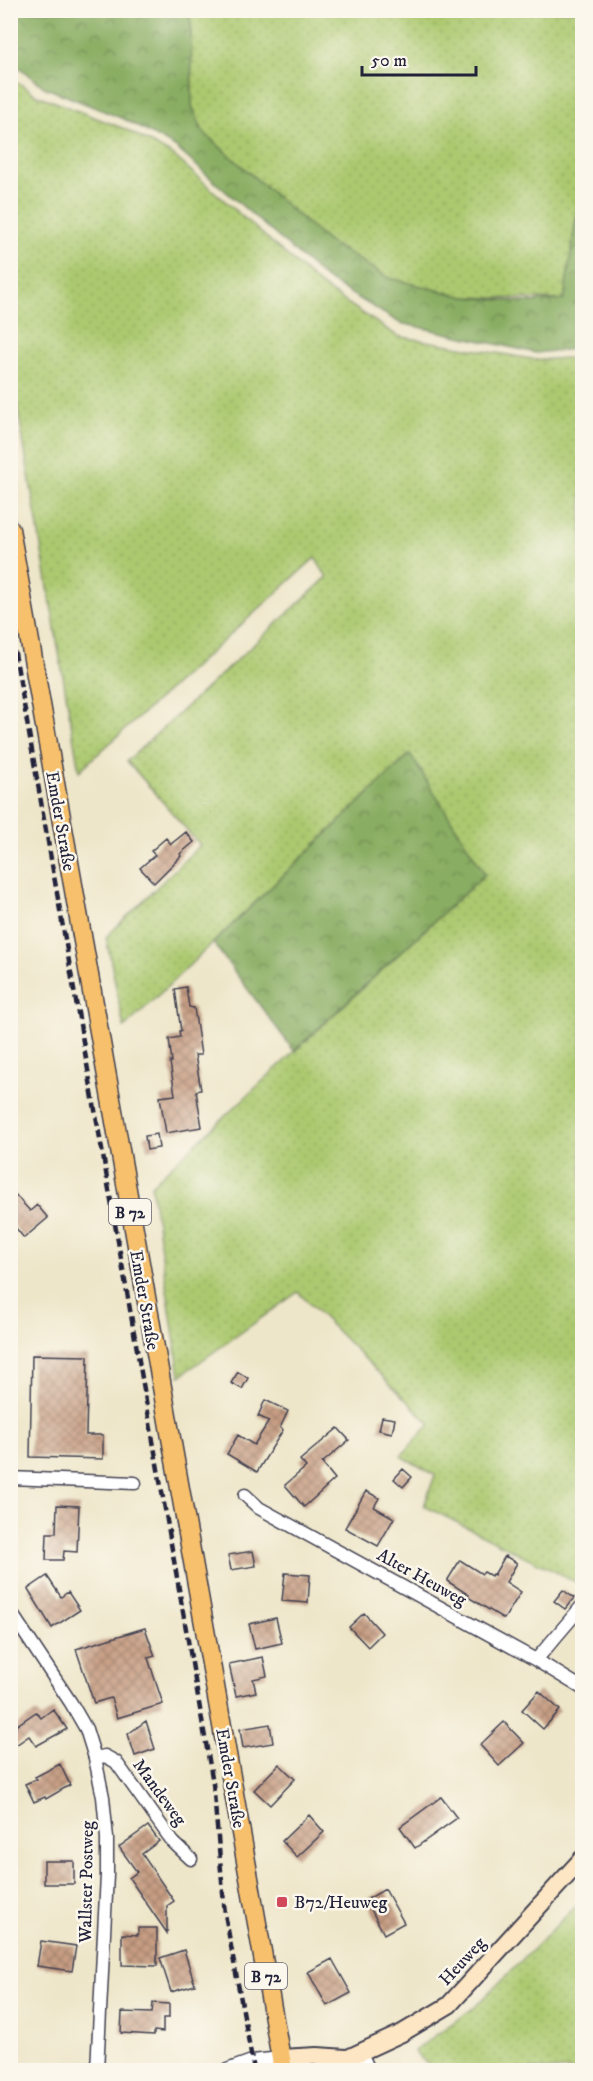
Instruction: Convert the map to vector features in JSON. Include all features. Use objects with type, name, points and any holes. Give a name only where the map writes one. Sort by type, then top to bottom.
[{"type":"main road","name":"Emder Straße","points":[[10,529],[282,2064]]},
{"type":"street","points":[[10,1478],[135,1483]]},
{"type":"street","name":"Alter Heuweg","points":[[245,1495],[260,1508],[536,1660],[582,1688]]},
{"type":"street","points":[[536,1660],[582,1606]]},
{"type":"street","name":"Wallster Postweg","points":[[10,1611],[86,1729],[103,1797],[107,1838],[97,2070]]},
{"type":"street","name":"Mandeweg","points":[[95,1758],[105,1756],[116,1762],[174,1842],[191,1859]]},
{"type":"street","name":"Heuweg","points":[[322,2070],[402,2034],[449,2005],[582,1859]]},
{"type":"street","name":"Heuweg","points":[[282,2064],[317,2056],[354,2055]]},
{"type":"street","points":[[354,2055],[369,2070]]},
{"type":"street","points":[[227,2070],[252,2061],[282,2064]]},
{"type":"green space","points":[[10,11],[188,11],[191,22],[192,106],[203,132],[327,241],[389,278],[465,297],[526,302],[564,300],[582,178],[582,348],[536,353],[400,323],[326,279],[175,147],[126,120],[44,87],[11,61]]},
{"type":"green space","points":[[188,11],[582,11],[582,178],[564,300],[465,297],[389,278],[327,241],[203,132],[192,106],[191,23]]},
{"type":"green space","points":[[10,77],[37,95],[125,129],[173,155],[320,285],[397,336],[537,360],[582,357],[582,1585],[424,1506],[435,1475],[401,1456],[430,1424],[298,1292],[180,1376],[151,1185],[485,874],[410,754],[124,1028],[106,937],[200,845],[127,761],[327,577],[315,558],[79,771],[11,369]]},
{"type":"green space","points":[[410,754],[485,874],[294,1051],[213,943]]},
{"type":"green space","points":[[582,1900],[582,2070],[433,2070],[414,2051],[476,2006]]},
{"type":"building","points":[[186,832],[194,842],[154,883],[140,868],[155,855],[151,851],[166,838],[171,844]]},
{"type":"building","points":[[186,987],[189,1007],[194,1008],[201,1055],[195,1055],[201,1090],[196,1091],[202,1127],[166,1133],[160,1097],[175,1095],[169,1039],[180,1037],[179,1031],[181,1031],[175,989]]},
{"type":"building","points":[[157,1134],[159,1148],[147,1150],[145,1136]]},
{"type":"building","points":[[10,1189],[30,1211],[37,1205],[48,1218],[24,1238],[10,1221]]},
{"type":"building","points":[[32,1355],[88,1356],[86,1435],[103,1435],[103,1459],[30,1457]]},
{"type":"building","points":[[238,1372],[248,1378],[242,1389],[231,1383]]},
{"type":"building","points":[[265,1400],[288,1411],[280,1428],[283,1430],[257,1472],[227,1454],[238,1435],[254,1445],[269,1421],[258,1416]]},
{"type":"building","points":[[382,1417],[395,1419],[392,1433],[379,1430]]},
{"type":"building","points":[[338,1428],[349,1440],[322,1463],[335,1479],[304,1507],[285,1485],[306,1467],[300,1460]]},
{"type":"building","points":[[403,1469],[412,1477],[403,1487],[394,1479]]},
{"type":"building","points":[[366,1491],[379,1498],[374,1507],[394,1518],[378,1546],[345,1528]]},
{"type":"building","points":[[57,1505],[79,1506],[77,1552],[64,1551],[63,1560],[46,1560],[47,1533],[56,1533]]},
{"type":"building","points":[[253,1551],[256,1566],[231,1570],[228,1555]]},
{"type":"building","points":[[505,1556],[517,1563],[506,1582],[521,1592],[504,1619],[447,1581],[460,1560],[482,1574],[484,1572],[491,1576],[494,1575]]},
{"type":"building","points":[[285,1573],[310,1575],[308,1603],[282,1601]]},
{"type":"building","points":[[47,1576],[61,1597],[68,1592],[80,1610],[52,1628],[28,1589]]},
{"type":"building","points":[[563,1590],[574,1598],[565,1609],[554,1601]]},
{"type":"building","points":[[364,1613],[382,1633],[368,1647],[349,1627]]},
{"type":"building","points":[[276,1618],[282,1643],[255,1649],[249,1624]]},
{"type":"building","points":[[145,1628],[155,1656],[148,1658],[163,1704],[117,1718],[111,1698],[94,1703],[76,1649]]},
{"type":"building","points":[[263,1657],[267,1676],[253,1679],[256,1692],[236,1696],[229,1664]]},
{"type":"building","points":[[539,1691],[560,1710],[543,1729],[522,1710]]},
{"type":"building","points":[[53,1709],[67,1729],[36,1746],[29,1736],[10,1749],[10,1730],[36,1712],[41,1718]]},
{"type":"building","points":[[146,1721],[155,1749],[135,1756],[128,1734]]},
{"type":"building","points":[[504,1722],[524,1743],[499,1766],[480,1745]]},
{"type":"building","points":[[270,1724],[273,1743],[243,1748],[240,1729]]},
{"type":"building","points":[[60,1764],[70,1785],[46,1799],[45,1797],[34,1802],[25,1784]]},
{"type":"building","points":[[279,1764],[295,1779],[270,1805],[254,1790]]},
{"type":"building","points":[[441,1797],[457,1818],[415,1848],[400,1827]]},
{"type":"building","points":[[309,1815],[324,1832],[297,1857],[282,1841]]},
{"type":"building","points":[[148,1826],[159,1841],[142,1854],[174,1901],[167,1906],[167,1933],[129,1878],[137,1872],[119,1847]]},
{"type":"building","points":[[44,1861],[74,1861],[74,1884],[44,1884]]},
{"type":"building","points":[[385,1889],[404,1923],[384,1934],[366,1900]]},
{"type":"building","points":[[138,1928],[157,1928],[157,1966],[122,1965],[122,1934],[138,1935]]},
{"type":"building","points":[[41,1941],[76,1946],[72,1971],[37,1966]]},
{"type":"building","points":[[184,1950],[195,1985],[171,1992],[160,1958]]},
{"type":"building","points":[[332,1959],[351,1993],[327,2006],[308,1972]]},
{"type":"building","points":[[153,2003],[169,2004],[169,2018],[163,2018],[163,2032],[154,2031],[154,2035],[121,2033],[122,2012],[152,2013]]},
{"type":"railway","points":[[10,625],[213,1783],[225,1914],[254,2070]]},
{"type":"place","name":"B72/Heuweg","points":[[282,1902]]}]
